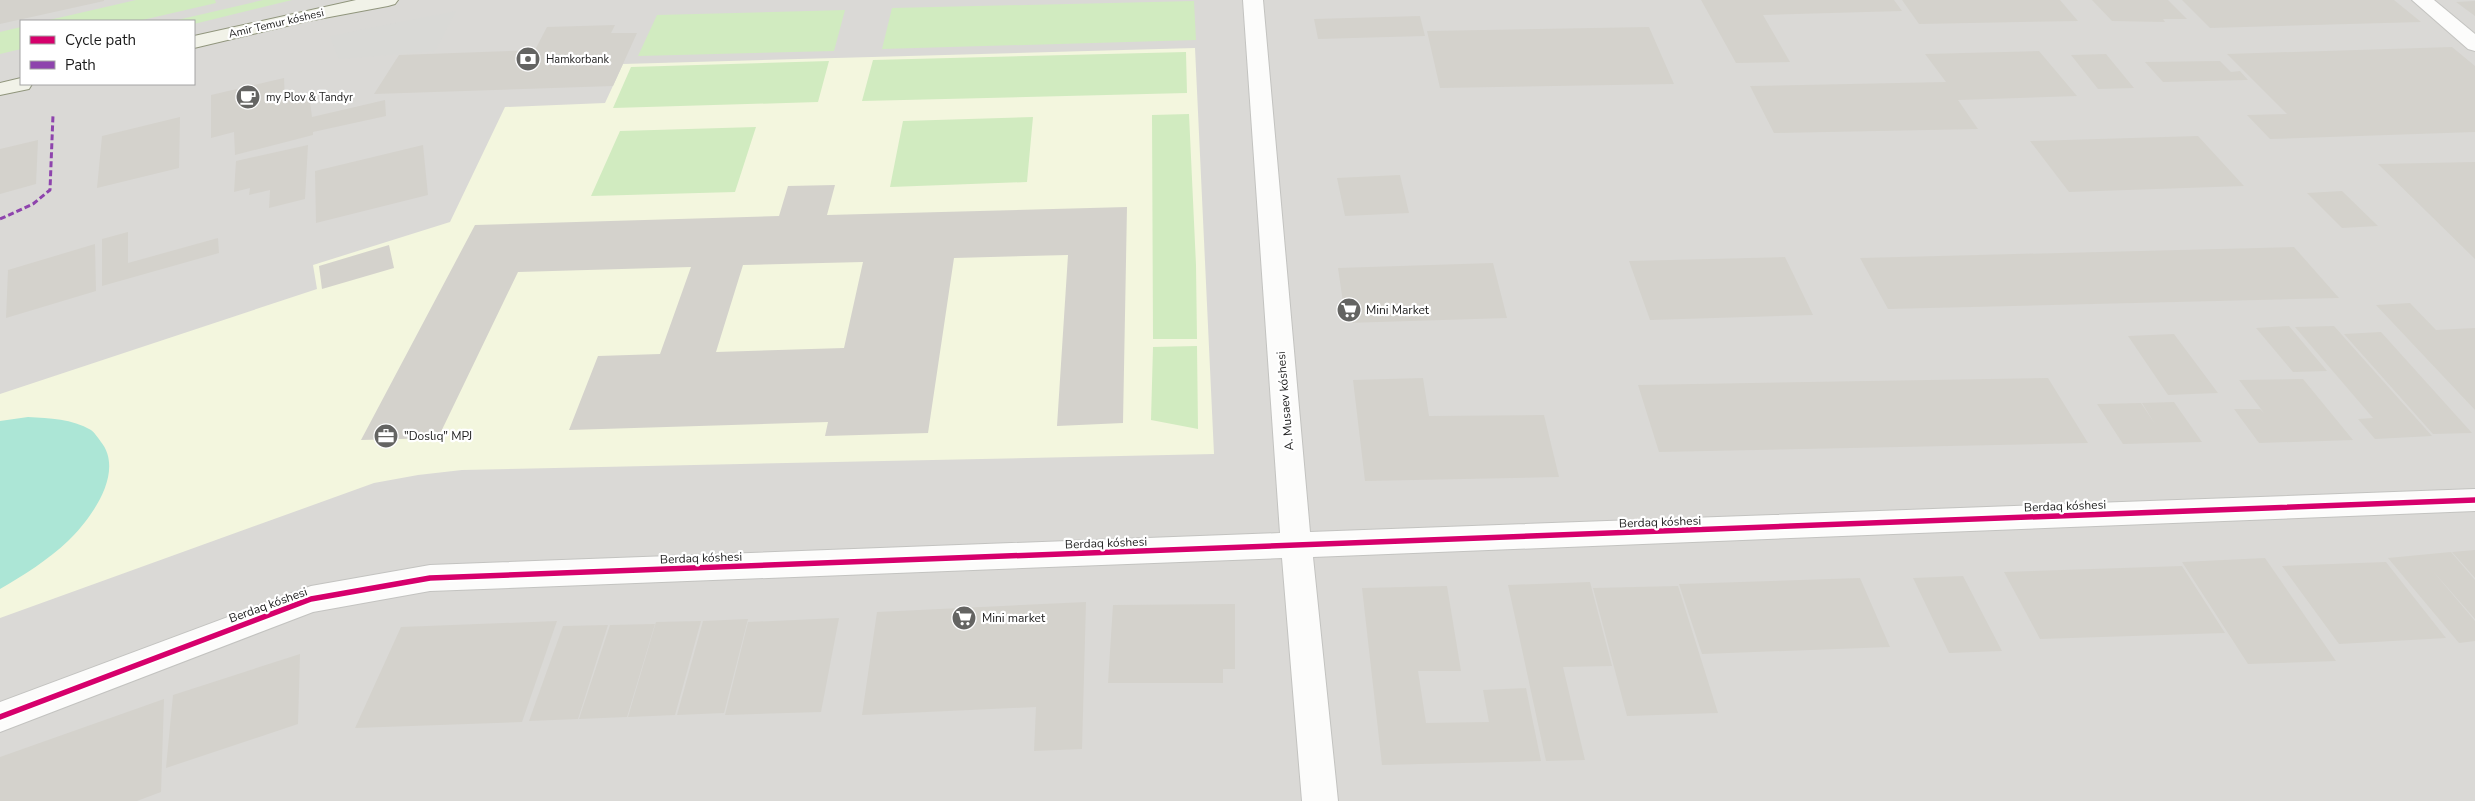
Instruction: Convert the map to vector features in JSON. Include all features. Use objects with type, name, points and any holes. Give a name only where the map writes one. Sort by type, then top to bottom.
[{"type":"main road","name":"Amir Temur kóshesi","points":[[195,42],[308,15],[388,0]]},
{"type":"main road","points":[[0,89],[20,84]]},
{"type":"street","name":"A. Musaev kóshesi","points":[[1253,0],[1296,547],[1320,801]]},
{"type":"street","points":[[2422,0],[2475,45]]},
{"type":"street","name":"Berdaq kóshesi","points":[[0,717],[311,599],[430,578],[1296,547],[2475,500]]},
{"type":"shaded area","points":[[0,0],[2475,0],[2475,801],[0,801]]},
{"type":"shaded area","points":[[456,11],[435,51],[339,59],[330,36]]},
{"type":"shaded area","points":[[1195,48],[1214,454],[462,470],[418,475],[374,483],[0,618],[0,394],[317,289],[313,265],[450,222],[505,107],[605,103],[623,64]]},
{"type":"green space","points":[[136,0],[215,0],[216,3],[142,20],[49,20]]},
{"type":"green space","points":[[263,0],[292,0],[195,24],[195,20],[177,20]]},
{"type":"green space","points":[[1194,1],[1196,40],[882,49],[892,8]]},
{"type":"green space","points":[[845,10],[834,51],[638,56],[657,15]]},
{"type":"green space","points":[[20,27],[20,49],[0,54],[0,32]]},
{"type":"green space","points":[[1186,52],[1187,93],[862,101],[873,60]]},
{"type":"green space","points":[[829,61],[818,102],[613,108],[631,67]]},
{"type":"green space","points":[[1189,114],[1196,265],[1197,339],[1153,339],[1152,115]]},
{"type":"green space","points":[[1033,117],[1027,182],[890,187],[903,121]]},
{"type":"green space","points":[[756,127],[735,192],[591,196],[620,131]]},
{"type":"green space","points":[[1197,346],[1198,429],[1151,420],[1153,347]]},
{"type":"green space","points":[[28,417],[69,421],[91,430],[101,442],[107,454],[109,467],[107,481],[95,508],[77,532],[36,567],[0,589],[0,421]]},
{"type":"building","points":[[0,0],[104,0],[104,1],[0,24]]},
{"type":"building","points":[[1701,0],[1894,0],[1902,11],[1763,15],[1790,62],[1736,63]]},
{"type":"building","points":[[1902,0],[2060,0],[2078,21],[1919,24]]},
{"type":"building","points":[[2092,0],[2168,0],[2187,19],[2163,19],[2165,22],[2112,21]]},
{"type":"building","points":[[2182,0],[2394,0],[2421,22],[2210,28]]},
{"type":"building","points":[[2475,1],[2475,16],[2456,2]]},
{"type":"building","points":[[1420,16],[1425,36],[1318,39],[1314,19]]},
{"type":"building","name":"Hamkorbank","points":[[615,25],[611,33],[637,33],[613,86],[374,94],[399,55],[535,50],[547,27]]},
{"type":"building","points":[[1649,27],[1674,84],[1440,88],[1427,31]]},
{"type":"building","points":[[2452,47],[2475,66],[2475,132],[2270,139],[2247,115],[2287,114],[2227,54]]},
{"type":"building","points":[[2039,51],[2077,96],[1958,100],[1978,129],[1774,133],[1750,86],[1946,82],[1925,54]]},
{"type":"building","points":[[2106,54],[2134,88],[2098,89],[2071,55]]},
{"type":"building","points":[[2220,61],[2231,72],[2240,71],[2248,80],[2163,82],[2145,62]]},
{"type":"building","points":[[284,78],[285,100],[309,94],[312,117],[385,100],[386,116],[313,132],[313,135],[235,155],[234,132],[211,138],[211,95]]},
{"type":"building","points":[[180,117],[179,168],[97,188],[102,136]]},
{"type":"building","points":[[2198,136],[2244,186],[2069,192],[2030,141]]},
{"type":"building","points":[[38,140],[36,184],[0,194],[0,149]]},
{"type":"building","points":[[308,145],[305,199],[269,208],[270,190],[249,195],[250,188],[234,192],[236,161]]},
{"type":"building","points":[[423,145],[428,195],[316,223],[315,171]]},
{"type":"building","points":[[2475,162],[2475,259],[2378,164]]},
{"type":"building","points":[[1400,175],[1409,213],[1345,216],[1337,178]]},
{"type":"building","points":[[835,185],[827,215],[1127,207],[1123,423],[1057,426],[1068,255],[954,258],[928,433],[825,436],[828,422],[569,430],[598,356],[660,354],[691,267],[518,272],[438,438],[361,440],[475,225],[779,216],[788,186]],"holes":[[[863,262],[844,348],[716,352],[743,265]]]},
{"type":"building","points":[[2342,191],[2378,226],[2342,228],[2307,193]]},
{"type":"building","points":[[128,232],[128,263],[218,238],[219,253],[102,286],[102,239]]},
{"type":"building","points":[[95,244],[96,291],[6,318],[8,270]]},
{"type":"building","points":[[389,245],[394,268],[322,289],[319,266]]},
{"type":"building","points":[[2294,247],[2339,298],[1888,309],[1860,258]]},
{"type":"building","points":[[1785,257],[1813,315],[1650,320],[1629,261]]},
{"type":"building","points":[[1493,263],[1507,318],[1346,323],[1338,268]]},
{"type":"building","points":[[2410,303],[2436,330],[2475,328],[2475,410],[2376,305]]},
{"type":"building","points":[[2289,326],[2327,371],[2293,372],[2256,328]]},
{"type":"building","points":[[2334,326],[2432,436],[2375,439],[2358,419],[2373,418],[2295,327]]},
{"type":"building","points":[[2381,332],[2472,433],[2433,434],[2344,334]]},
{"type":"building","points":[[2174,334],[2218,393],[2168,395],[2128,336]]},
{"type":"building","points":[[1423,378],[1429,416],[1544,415],[1559,477],[1365,481],[1353,380]]},
{"type":"building","points":[[2048,378],[2088,443],[1659,452],[1638,385]]},
{"type":"building","points":[[2303,379],[2353,440],[2259,443],[2234,409],[2260,409],[2264,413],[2239,380]]},
{"type":"building","points":[[2174,402],[2202,442],[2123,444],[2097,404],[2141,403],[2155,424],[2142,403]]},
{"type":"building","points":[[2475,550],[2475,578],[2452,552]]},
{"type":"building","points":[[2451,552],[2475,580],[2475,619],[2432,570],[2475,621],[2475,641],[2459,643],[2388,558]]},
{"type":"building","points":[[2265,558],[2336,661],[2248,664],[2182,562]]},
{"type":"building","points":[[2386,562],[2446,638],[2339,644],[2282,566]]},
{"type":"building","points":[[2182,566],[2225,633],[2040,639],[2004,572]]},
{"type":"building","points":[[1963,576],[2002,651],[1949,653],[1913,578]]},
{"type":"building","points":[[1860,578],[1890,647],[1702,654],[1679,584]]},
{"type":"building","points":[[1590,582],[1612,666],[1563,667],[1585,760],[1546,761],[1508,585]]},
{"type":"building","points":[[1447,586],[1461,671],[1418,671],[1426,723],[1489,722],[1483,690],[1526,688],[1541,761],[1382,765],[1362,588]]},
{"type":"building","points":[[1678,586],[1718,713],[1627,716],[1593,588]]},
{"type":"building","points":[[1086,602],[1082,749],[1034,751],[1036,707],[862,715],[877,612]]},
{"type":"building","points":[[1235,604],[1235,669],[1223,669],[1223,683],[1108,683],[1113,605]]},
{"type":"building","points":[[839,618],[821,712],[725,715],[748,622]]},
{"type":"building","points":[[748,619],[724,713],[677,715],[703,621]]},
{"type":"building","points":[[557,621],[522,722],[355,728],[401,627]]},
{"type":"building","points":[[701,621],[675,715],[628,717],[656,622]]},
{"type":"building","points":[[655,624],[627,717],[579,719],[610,625]]},
{"type":"building","points":[[608,625],[578,719],[529,721],[563,626]]},
{"type":"building","points":[[300,654],[298,724],[166,768],[173,695]]},
{"type":"building","points":[[164,699],[161,792],[137,801],[0,801],[0,757]]},
{"type":"marked path","points":[[0,219],[33,204],[50,190],[53,115]]},
{"type":"cycle path","points":[[0,717],[311,599],[430,578],[2475,500]]},
{"type":"place","name":"Hamkorbank","points":[[528,59]]},
{"type":"place","name":"my Plov & Tandyr","points":[[248,97]]},
{"type":"place","name":"Mini Market","points":[[1349,310]]},
{"type":"place","name":"\"Doslıq\" MPJ","points":[[386,436]]},
{"type":"place","name":"Mini market","points":[[964,618]]}]
